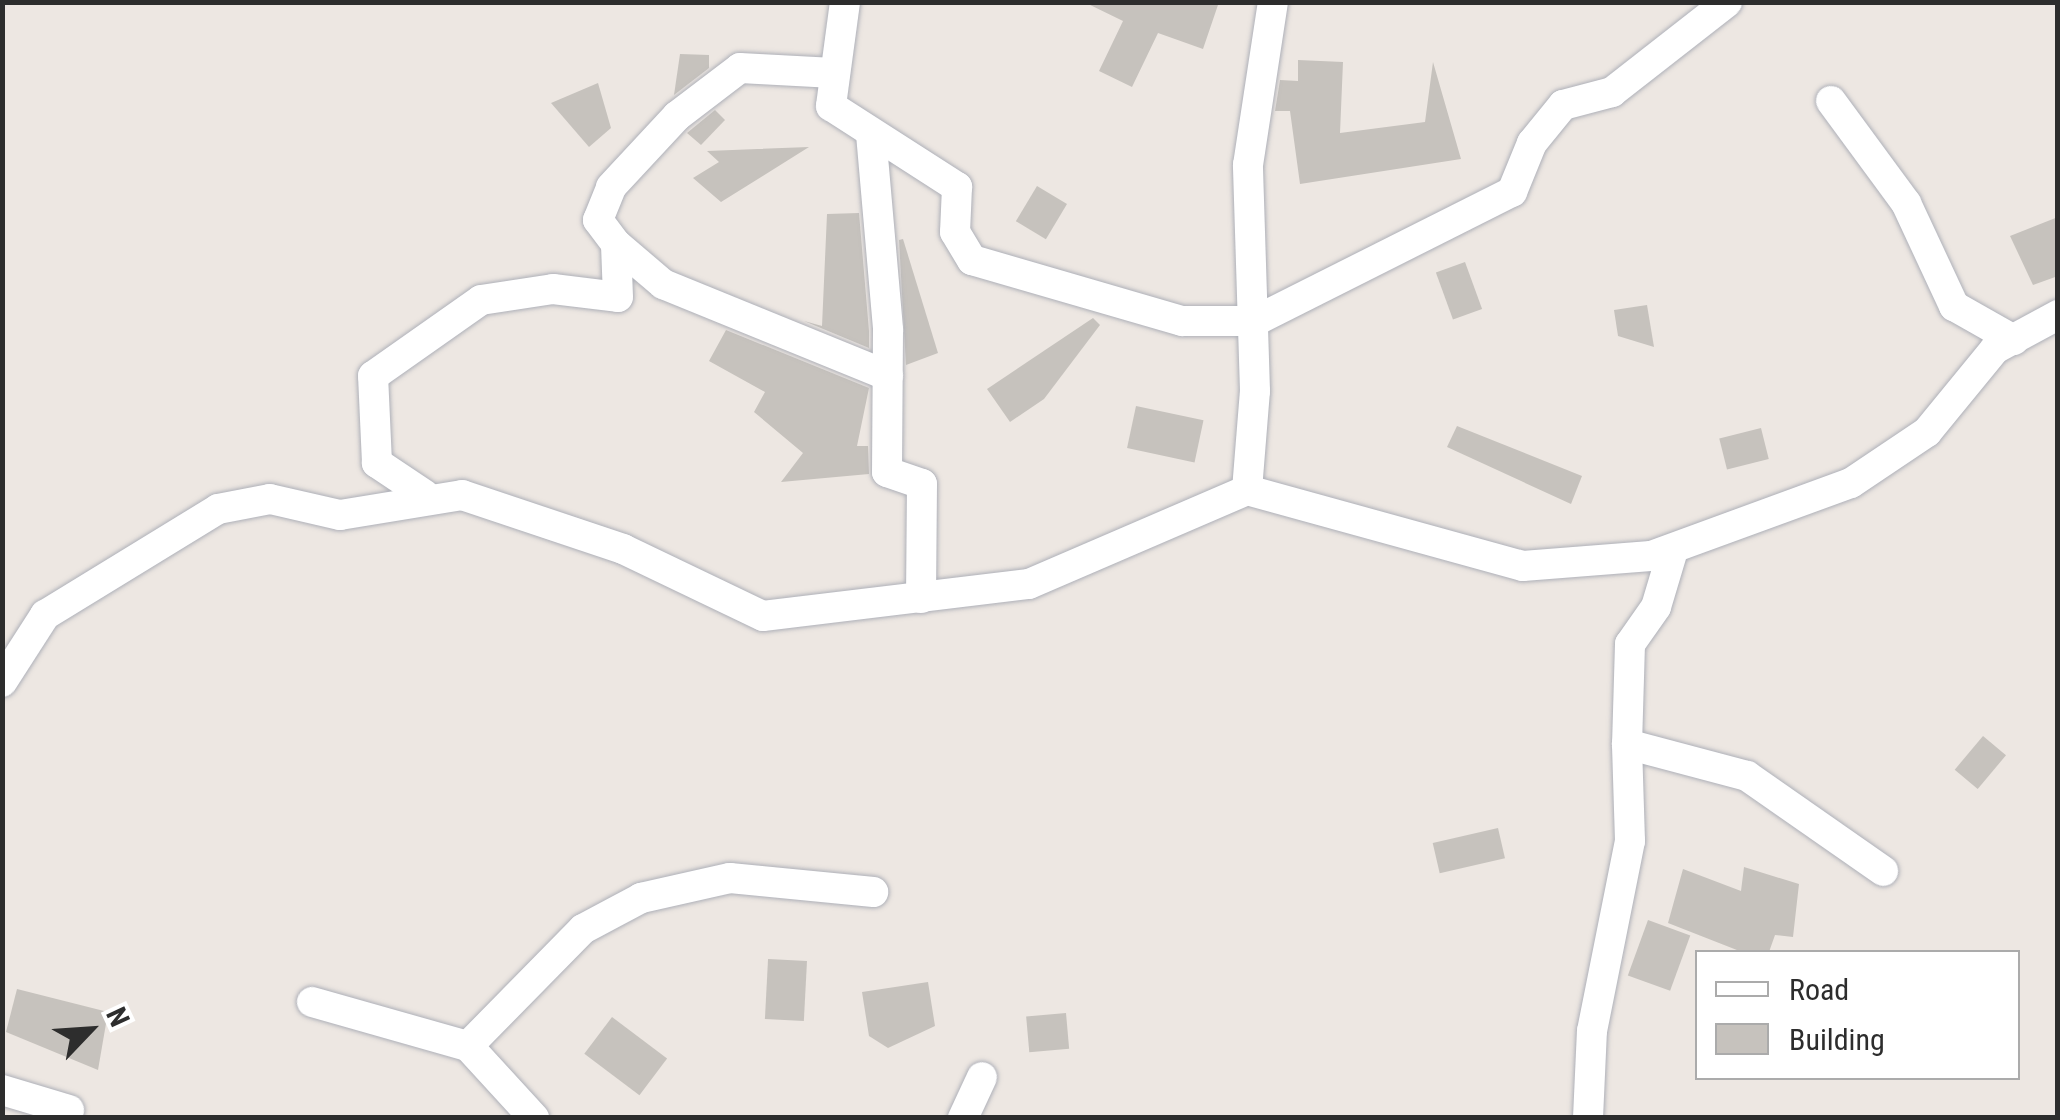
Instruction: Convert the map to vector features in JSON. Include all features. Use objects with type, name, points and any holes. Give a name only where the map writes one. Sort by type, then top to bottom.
[{"type":"street","points":[[845,2],[832,106],[957,187],[955,232],[972,260],[1182,321],[1255,321],[1512,192],[1532,143],[1562,106],[1612,92],[1727,2]]},
{"type":"street","points":[[1247,490],[1255,321],[1248,165],[1274,2]]},
{"type":"street","points":[[834,73],[740,68],[677,116],[611,187],[598,220],[616,244],[663,284],[888,376]]},
{"type":"street","points":[[1831,101],[1906,203],[1954,306],[2014,340]]},
{"type":"street","points":[[871,134],[888,376],[887,472],[922,484],[921,598]]},
{"type":"street","points":[[425,495],[376,463],[373,376],[481,300],[552,289],[618,296],[616,244]]},
{"type":"street","points":[[2,682],[46,615],[218,509],[270,499],[340,515],[425,495],[462,495],[624,549],[763,616],[1029,584],[1247,490],[1523,566],[1673,550],[1850,483],[1927,432],[1996,348],[2058,315]]},
{"type":"street","points":[[1588,1118],[1592,1031],[1630,841],[1630,644],[1656,607],[1673,550]]},
{"type":"street","points":[[1627,744],[1747,776],[1883,871]]},
{"type":"street","points":[[468,1046],[583,929],[641,898],[730,878],[873,892]]},
{"type":"street","points":[[312,1002],[468,1046],[534,1118]]},
{"type":"street","points":[[964,1118],[982,1077]]},
{"type":"street","points":[[2,1090],[69,1110]]},
{"type":"building","points":[[1084,2],[1219,2],[1203,49],[1158,33],[1132,87],[1099,71],[1123,21]]},
{"type":"building","points":[[680,54],[709,55],[709,68],[674,95]]},
{"type":"building","points":[[1298,60],[1343,62],[1340,133],[1425,122],[1433,62],[1461,159],[1300,184],[1290,111],[1275,111],[1280,80],[1298,81]]},
{"type":"building","points":[[598,83],[611,128],[589,147],[551,103]]},
{"type":"building","points":[[715,110],[725,120],[701,145],[687,133]]},
{"type":"building","points":[[809,147],[721,202],[693,178],[719,162],[707,151]]},
{"type":"building","points":[[1037,186],[1067,204],[1046,239],[1016,221]]},
{"type":"building","points":[[859,213],[869,348],[804,321],[822,326],[827,214]]},
{"type":"building","points":[[2058,217],[2058,276],[2033,285],[2010,236]]},
{"type":"building","points":[[903,239],[938,353],[906,365],[899,240]]},
{"type":"building","points":[[1465,262],[1482,309],[1453,320],[1436,273]]},
{"type":"building","points":[[1647,305],[1654,347],[1618,336],[1614,310]]},
{"type":"building","points":[[1093,318],[1100,325],[1044,399],[1010,422],[987,389]]},
{"type":"building","points":[[726,330],[869,388],[857,446],[868,446],[869,474],[781,482],[803,453],[754,412],[765,392],[709,361]]},
{"type":"building","points":[[1136,406],[1203,420],[1195,462],[1127,448]]},
{"type":"building","points":[[1457,426],[1582,476],[1571,504],[1447,447]]},
{"type":"building","points":[[1761,428],[1769,459],[1727,469],[1719,438]]},
{"type":"building","points":[[1983,736],[2006,755],[1978,789],[1955,770]]},
{"type":"building","points":[[1498,828],[1505,858],[1440,873],[1433,843]]},
{"type":"building","points":[[1744,867],[1799,884],[1793,937],[1775,935],[1770,950],[1737,950],[1668,923],[1683,869],[1741,891]]},
{"type":"building","points":[[1648,920],[1690,935],[1670,991],[1628,975]]},
{"type":"building","points":[[768,959],[807,961],[804,1021],[765,1019]]},
{"type":"building","points":[[928,982],[935,1026],[888,1048],[869,1036],[862,992]]},
{"type":"building","points":[[17,989],[108,1012],[98,1070],[6,1032]]},
{"type":"building","points":[[1066,1013],[1069,1049],[1029,1052],[1026,1016]]},
{"type":"building","points":[[612,1017],[667,1059],[639,1095],[584,1054]]}]
